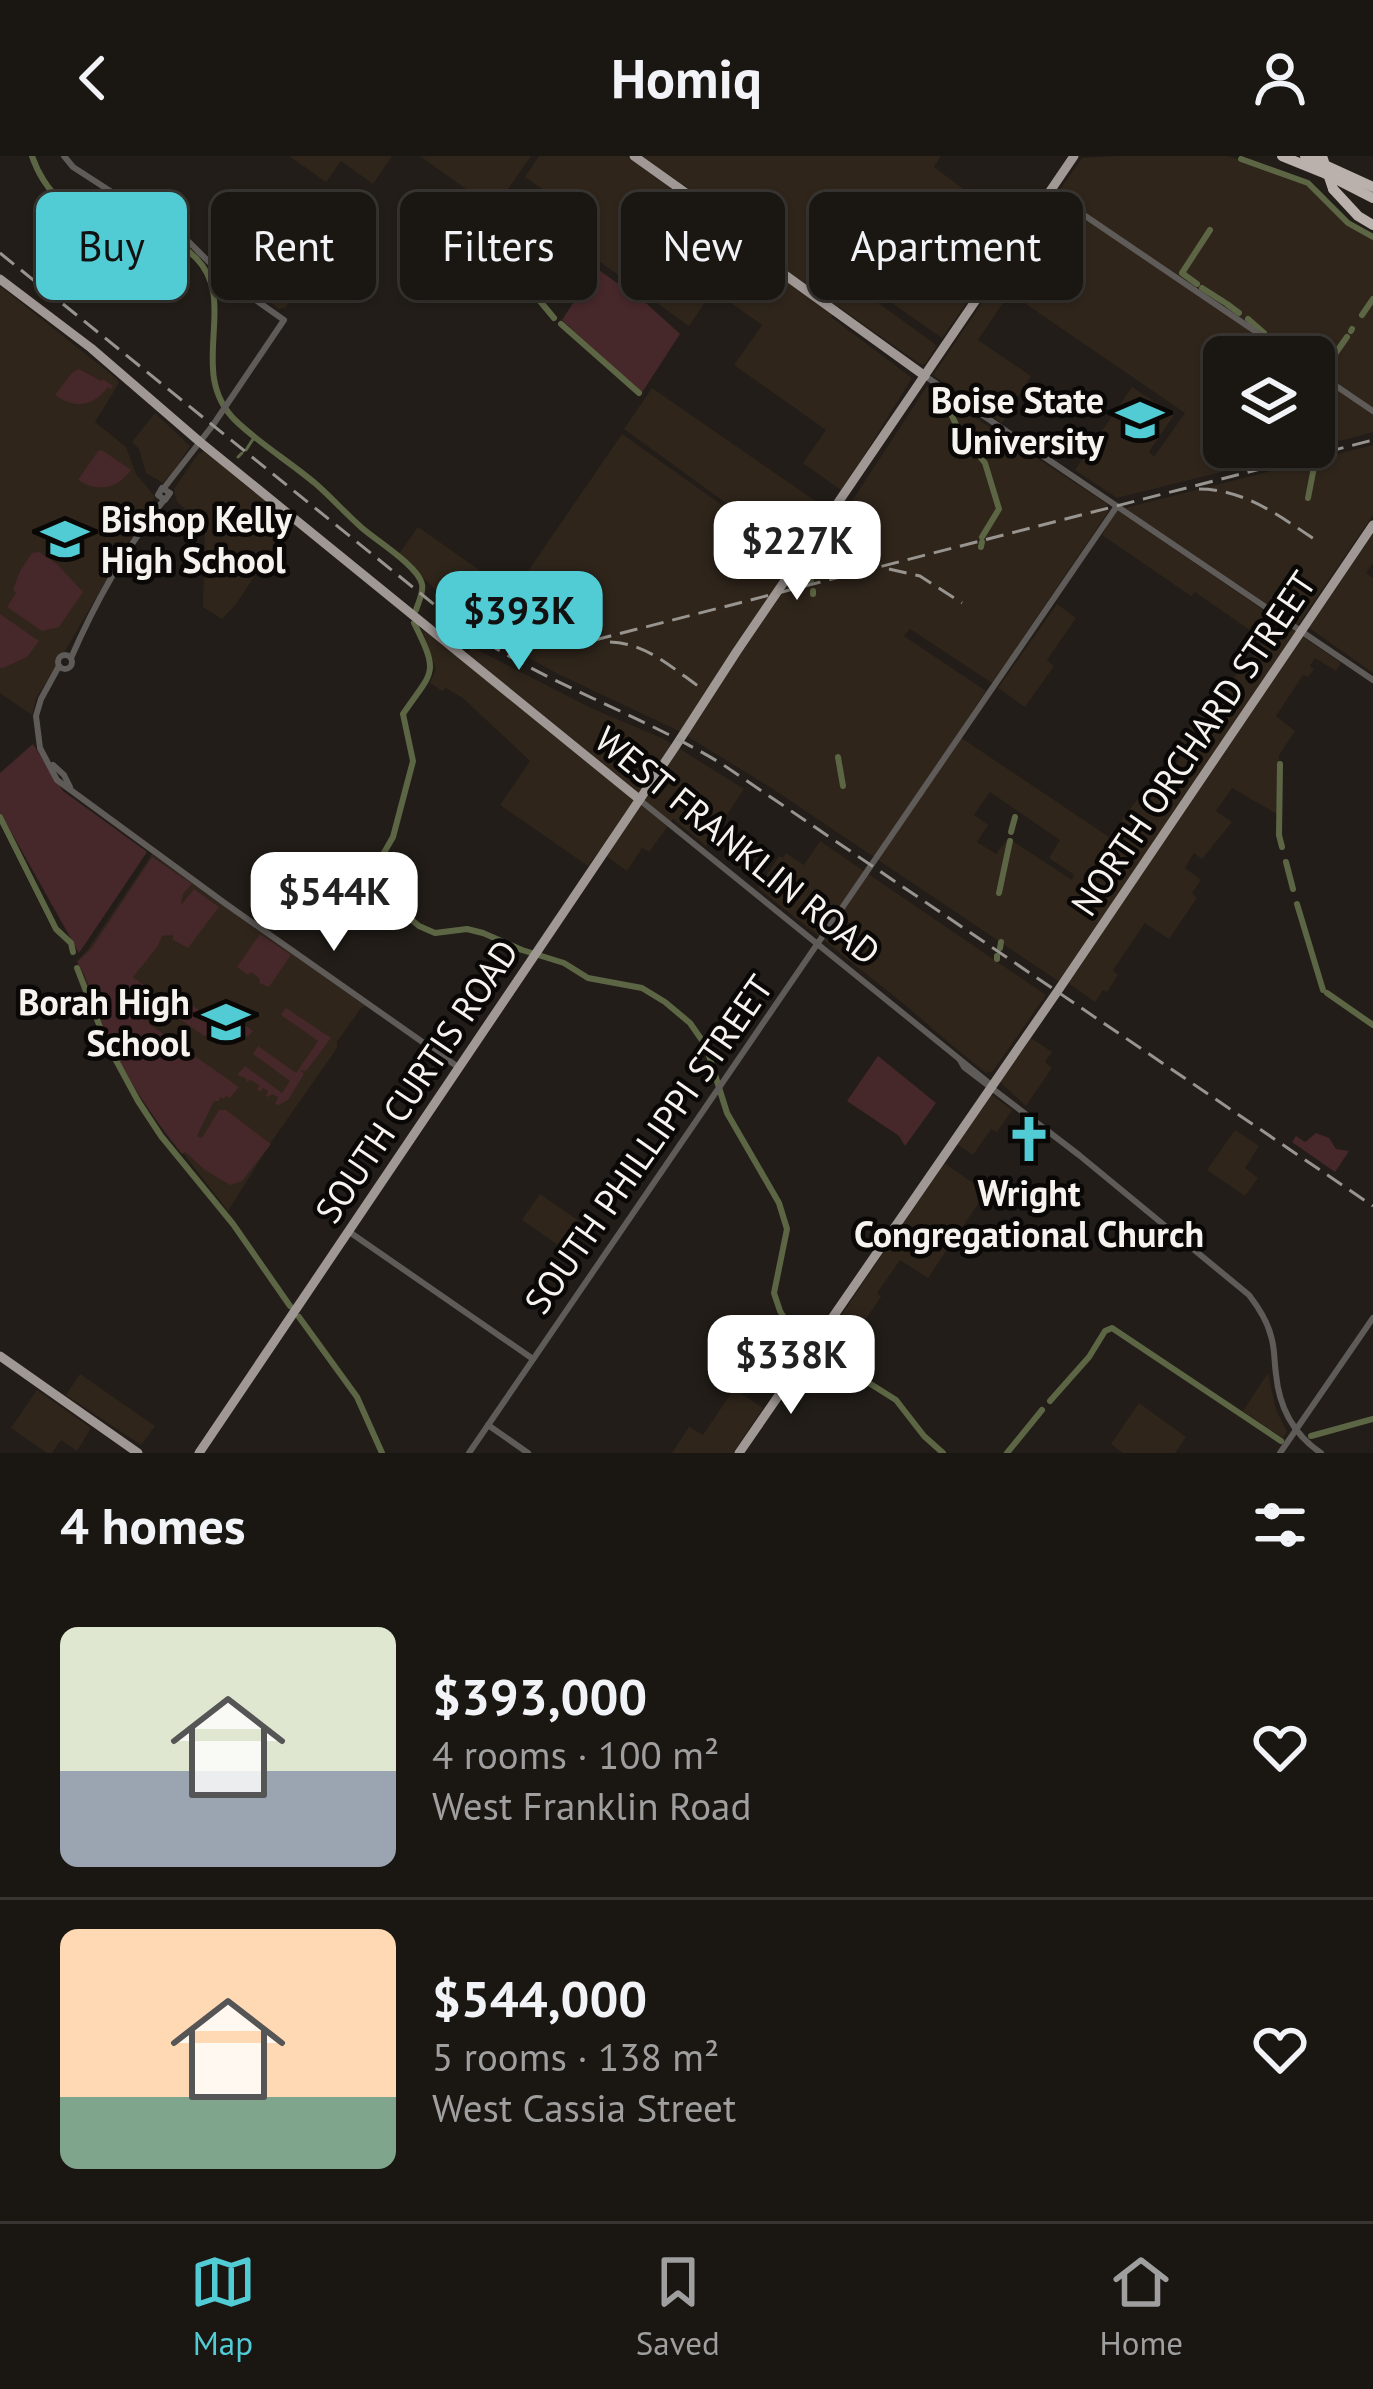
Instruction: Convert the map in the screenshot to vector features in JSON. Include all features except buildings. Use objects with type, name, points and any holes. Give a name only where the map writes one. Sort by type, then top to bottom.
[{"type":"highway","points":[[1282,156],[1373,198]]},
{"type":"highway","points":[[1305,156],[1373,187]]},
{"type":"highway","points":[[1322,156],[1333,189],[1373,225]]},
{"type":"main road","points":[[634,156],[757,244],[785,275],[925,376]]},
{"type":"main road","name":"SOUTH CURTIS ROAD","points":[[1050,192],[1074,156]]},
{"type":"main road","name":"WEST FRANKLIN ROAD","points":[[0,279],[91,348],[639,800]]},
{"type":"main road","name":"SOUTH CURTIS ROAD","points":[[199,1453],[977,300]]},
{"type":"main road","name":"NORTH ORCHARD STREET","points":[[740,1453],[1373,525]]},
{"type":"main road","points":[[0,1356],[138,1453]]},
{"type":"street","points":[[64,156],[73,167],[189,242],[227,280],[284,320],[164,493],[68,657],[59,659],[62,667],[38,707],[38,741],[56,778],[73,792],[458,1066]]},
{"type":"street","points":[[1083,214],[1262,336]]},
{"type":"street","points":[[925,376],[1373,680]]},
{"type":"street","points":[[1335,385],[1373,411]]},
{"type":"street","name":"SOUTH PHILLIPPI STREET","points":[[469,1453],[1117,506]]},
{"type":"street","name":"WEST FRANKLIN ROAD","points":[[639,800],[1240,1287],[1268,1324],[1277,1388],[1296,1430]]},
{"type":"street","points":[[347,1231],[533,1359]]},
{"type":"street","points":[[1280,1453],[1373,1318]]},
{"type":"street","points":[[488,1425],[528,1453]]},
{"type":"street","points":[[1296,1430],[1321,1453]]},
{"type":"shaded area","points":[[289,156],[392,156],[373,184],[341,161],[326,182]]},
{"type":"shaded area","points":[[420,156],[531,156],[506,192],[470,192]]},
{"type":"shaded area","points":[[539,156],[626,156],[676,192],[621,192],[621,277],[597,260],[597,192],[546,192],[525,177]]},
{"type":"shaded area","points":[[642,156],[941,156],[934,167],[967,192],[809,192],[809,300],[874,300],[936,347],[925,364],[920,364],[839,307],[831,317],[912,378],[842,491],[803,463],[826,430],[734,365],[762,325],[727,300],[785,300],[785,192],[693,192]]},
{"type":"shaded area","points":[[1228,156],[1307,181],[1338,212],[1373,235],[1373,432],[1340,441],[1335,437],[1335,336],[1203,336],[1203,468],[1238,468],[1117,498],[1075,470],[1132,387],[1174,415],[1149,452],[1154,457],[1185,413],[1020,300],[1083,300],[1083,192],[1058,192],[1082,158]]},
{"type":"shaded area","points":[[597,269],[621,286],[621,300],[641,300],[680,334],[641,394],[562,320],[575,300],[597,300]]},
{"type":"shaded area","name":"Bishop Kelly High School","points":[[0,286],[117,379],[119,383],[95,422],[126,447],[136,474],[155,497],[57,658],[32,715],[0,693]]},
{"type":"shaded area","points":[[266,300],[290,300],[279,309]]},
{"type":"shaded area","points":[[653,300],[707,300],[689,326]]},
{"type":"shaded area","points":[[888,300],[969,300],[942,338]]},
{"type":"shaded area","points":[[984,300],[1005,300],[978,340],[1031,376],[1002,423],[933,375]]},
{"type":"shaded area","points":[[79,369],[113,386],[83,404],[55,395]]},
{"type":"shaded area","points":[[927,386],[1107,504],[1108,512],[992,683],[910,629],[904,636],[986,691],[957,735],[1109,837],[1161,768],[1170,773],[1185,750],[1178,745],[1205,705],[1213,709],[1264,640],[1102,535],[1117,510],[1341,663],[1336,671],[1315,658],[1310,666],[1314,669],[1308,677],[1303,675],[1276,716],[1295,731],[1279,755],[1280,816],[1232,788],[1216,811],[1232,822],[1202,859],[1194,853],[1185,868],[1201,880],[1192,893],[1197,898],[1169,939],[1145,923],[1113,970],[1118,975],[1095,1002],[679,731],[558,674],[509,647],[489,628],[622,434],[809,567]],"holes":[[[990,792],[1060,840],[1049,858],[1074,875],[1072,880],[1008,838],[996,854],[977,842],[988,825],[974,815]]]},
{"type":"shaded area","points":[[652,388],[830,511],[799,556],[624,429]]},
{"type":"shaded area","points":[[155,413],[190,446],[163,483],[146,473],[132,442]]},
{"type":"shaded area","points":[[1373,445],[1373,515],[1298,625],[1125,508],[1282,468],[1335,468],[1335,455]]},
{"type":"shaded area","points":[[98,451],[131,470],[107,487],[78,480]]},
{"type":"shaded area","points":[[204,451],[291,522],[222,619],[203,607],[205,532],[177,502],[174,489]]},
{"type":"shaded area","points":[[418,527],[505,588],[482,624],[440,594],[399,554]]},
{"type":"shaded area","points":[[1373,534],[1373,563],[1366,573],[1373,578],[1373,673],[1308,627]]},
{"type":"shaded area","points":[[39,552],[83,592],[59,627],[42,631],[7,607],[16,593],[20,571],[32,553]]},
{"type":"shaded area","points":[[1057,604],[1076,618],[1047,660],[1054,666],[1025,707],[998,688]]},
{"type":"shaded area","points":[[0,614],[39,641],[27,657],[3,668],[0,668]]},
{"type":"shaded area","points":[[422,629],[462,661],[472,647],[664,739],[744,789],[706,846],[673,819],[649,852],[642,848],[627,871],[599,851],[588,866],[500,805],[530,761],[464,699],[430,683],[436,669]]},
{"type":"shaded area","points":[[33,744],[63,791],[147,852],[79,953],[0,812],[0,773]]},
{"type":"shaded area","points":[[820,841],[1046,995],[993,1071],[986,1073],[758,888],[779,856],[786,853],[804,865]]},
{"type":"shaded area","name":"Borah High School","points":[[152,854],[366,1006],[337,1042],[228,1211],[140,1098],[106,1036],[77,961]]},
{"type":"shaded area","points":[[152,857],[192,884],[181,905],[194,889],[219,907],[188,948],[173,940],[173,935],[162,936],[133,977],[155,994],[146,1012],[149,1024],[239,1087],[230,1098],[214,1101],[197,1136],[202,1138],[219,1110],[226,1110],[271,1144],[242,1181],[230,1185],[182,1154],[150,1111],[105,1033],[77,962],[91,949]]},
{"type":"shaded area","points":[[260,934],[291,955],[269,987],[237,967]]},
{"type":"shaded area","points":[[163,996],[171,1002],[168,1007],[176,1013],[180,1010],[182,1018],[192,1005],[205,1014],[218,1006],[253,1031],[248,1037],[239,1031],[231,1034],[219,1045],[167,1010],[157,1024],[150,1013]]},
{"type":"shaded area","points":[[286,1008],[331,1038],[306,1071],[300,1070],[304,1074],[288,1100],[279,1105],[275,1104],[278,1097],[266,1096],[268,1091],[260,1092],[259,1085],[237,1075],[245,1066],[282,1093],[290,1081],[253,1054],[258,1046],[296,1073],[318,1041],[281,1015]]},
{"type":"shaded area","points":[[1031,1038],[1052,1052],[1045,1062],[1052,1068],[1026,1106],[1000,1082]]},
{"type":"shaded area","points":[[878,1056],[936,1103],[905,1146],[899,1136],[847,1101]]},
{"type":"shaded area","points":[[992,1095],[1012,1110],[973,1155],[957,1144]]},
{"type":"shaded area","points":[[1235,1130],[1259,1146],[1245,1168],[1258,1178],[1245,1196],[1207,1170]]},
{"type":"shaded area","points":[[1316,1133],[1329,1138],[1336,1149],[1349,1151],[1335,1172],[1292,1142],[1296,1136],[1305,1142]]},
{"type":"shaded area","points":[[944,1163],[986,1192],[928,1278],[900,1260],[877,1293],[881,1297],[830,1370],[812,1359]]},
{"type":"shaded area","points":[[540,1194],[579,1221],[561,1247],[522,1220]]},
{"type":"shaded area","points":[[1268,1373],[1276,1410],[1287,1432],[1283,1438],[1243,1411]]},
{"type":"shaded area","points":[[80,1374],[155,1426],[141,1445],[66,1395]]},
{"type":"shaded area","points":[[734,1389],[763,1408],[733,1453],[672,1453],[689,1427],[703,1435]]},
{"type":"shaded area","points":[[37,1390],[91,1428],[77,1451],[61,1440],[47,1453],[11,1428]]},
{"type":"shaded area","points":[[1139,1403],[1186,1437],[1175,1453],[1123,1453],[1111,1444]]},
{"type":"waterway","points":[[32,156],[48,186],[67,204],[153,232],[196,258],[214,295],[214,381],[221,402],[245,429],[413,569],[422,587],[416,610]]},
{"type":"waterway","points":[[1241,159],[1308,183],[1348,223],[1373,237]]},
{"type":"waterway","points":[[1197,284],[1182,273],[1210,230]]},
{"type":"waterway","points":[[1202,288],[1224,302]]},
{"type":"waterway","points":[[1362,315],[1373,299]]},
{"type":"waterway","points":[[539,300],[554,318]]},
{"type":"waterway","points":[[1227,304],[1239,313]]},
{"type":"waterway","points":[[1248,319],[1264,333]]},
{"type":"waterway","points":[[561,324],[639,393]]},
{"type":"waterway","points":[[1335,354],[1347,337]]},
{"type":"waterway","points":[[952,416],[985,463],[999,509],[982,537]]},
{"type":"waterway","points":[[246,450],[255,436]]},
{"type":"waterway","points":[[238,457],[242,453]]},
{"type":"waterway","points":[[1308,498],[1314,468]]},
{"type":"waterway","points":[[981,547],[982,542]]},
{"type":"waterway","points":[[808,569],[811,581]]},
{"type":"waterway","points":[[414,623],[430,672],[403,714],[413,761],[393,837],[374,870],[374,883],[381,894],[419,926],[435,933],[467,929],[483,933],[564,963],[588,978],[642,988],[690,1023],[706,1046],[727,1113],[779,1203],[787,1229],[774,1293],[811,1364],[825,1374],[869,1383],[896,1400],[943,1453]]},
{"type":"waterway","points":[[838,757],[843,786]]},
{"type":"waterway","points":[[1280,764],[1282,847]]},
{"type":"waterway","points":[[0,817],[56,929],[71,943],[73,952]]},
{"type":"waterway","points":[[1011,832],[1015,817]]},
{"type":"waterway","points":[[999,893],[1010,841]]},
{"type":"waterway","points":[[1286,862],[1293,889]]},
{"type":"waterway","points":[[1297,904],[1323,990]]},
{"type":"waterway","points":[[1000,948],[1001,942]]},
{"type":"waterway","points":[[77,968],[105,1040],[138,1101],[290,1306]]},
{"type":"waterway","points":[[1327,993],[1373,1025]]},
{"type":"waterway","points":[[299,1317],[357,1397],[382,1453]]},
{"type":"waterway","points":[[1050,1401],[1112,1328],[1281,1441]]},
{"type":"waterway","points":[[1007,1453],[1042,1410]]},
{"type":"waterway","points":[[1311,1436],[1373,1419]]},
{"type":"railway","points":[[0,253],[462,627],[525,665],[722,764],[1373,1206]]},
{"type":"railway","points":[[487,634],[539,644],[591,641],[1373,440]]},
{"type":"railway","points":[[1199,489],[1248,499],[1320,543]]},
{"type":"railway","points":[[889,569],[920,576],[962,603]]},
{"type":"railway","points":[[610,642],[646,651],[698,686]]},
{"type":"place","name":"Boise State University","points":[[1140,420]]},
{"type":"place","name":"Bishop Kelly High School","points":[[65,539]]},
{"type":"place","name":"Borah High School","points":[[226,1022]]},
{"type":"place","name":"Wright Congregational Church","points":[[1029,1139]]}]
